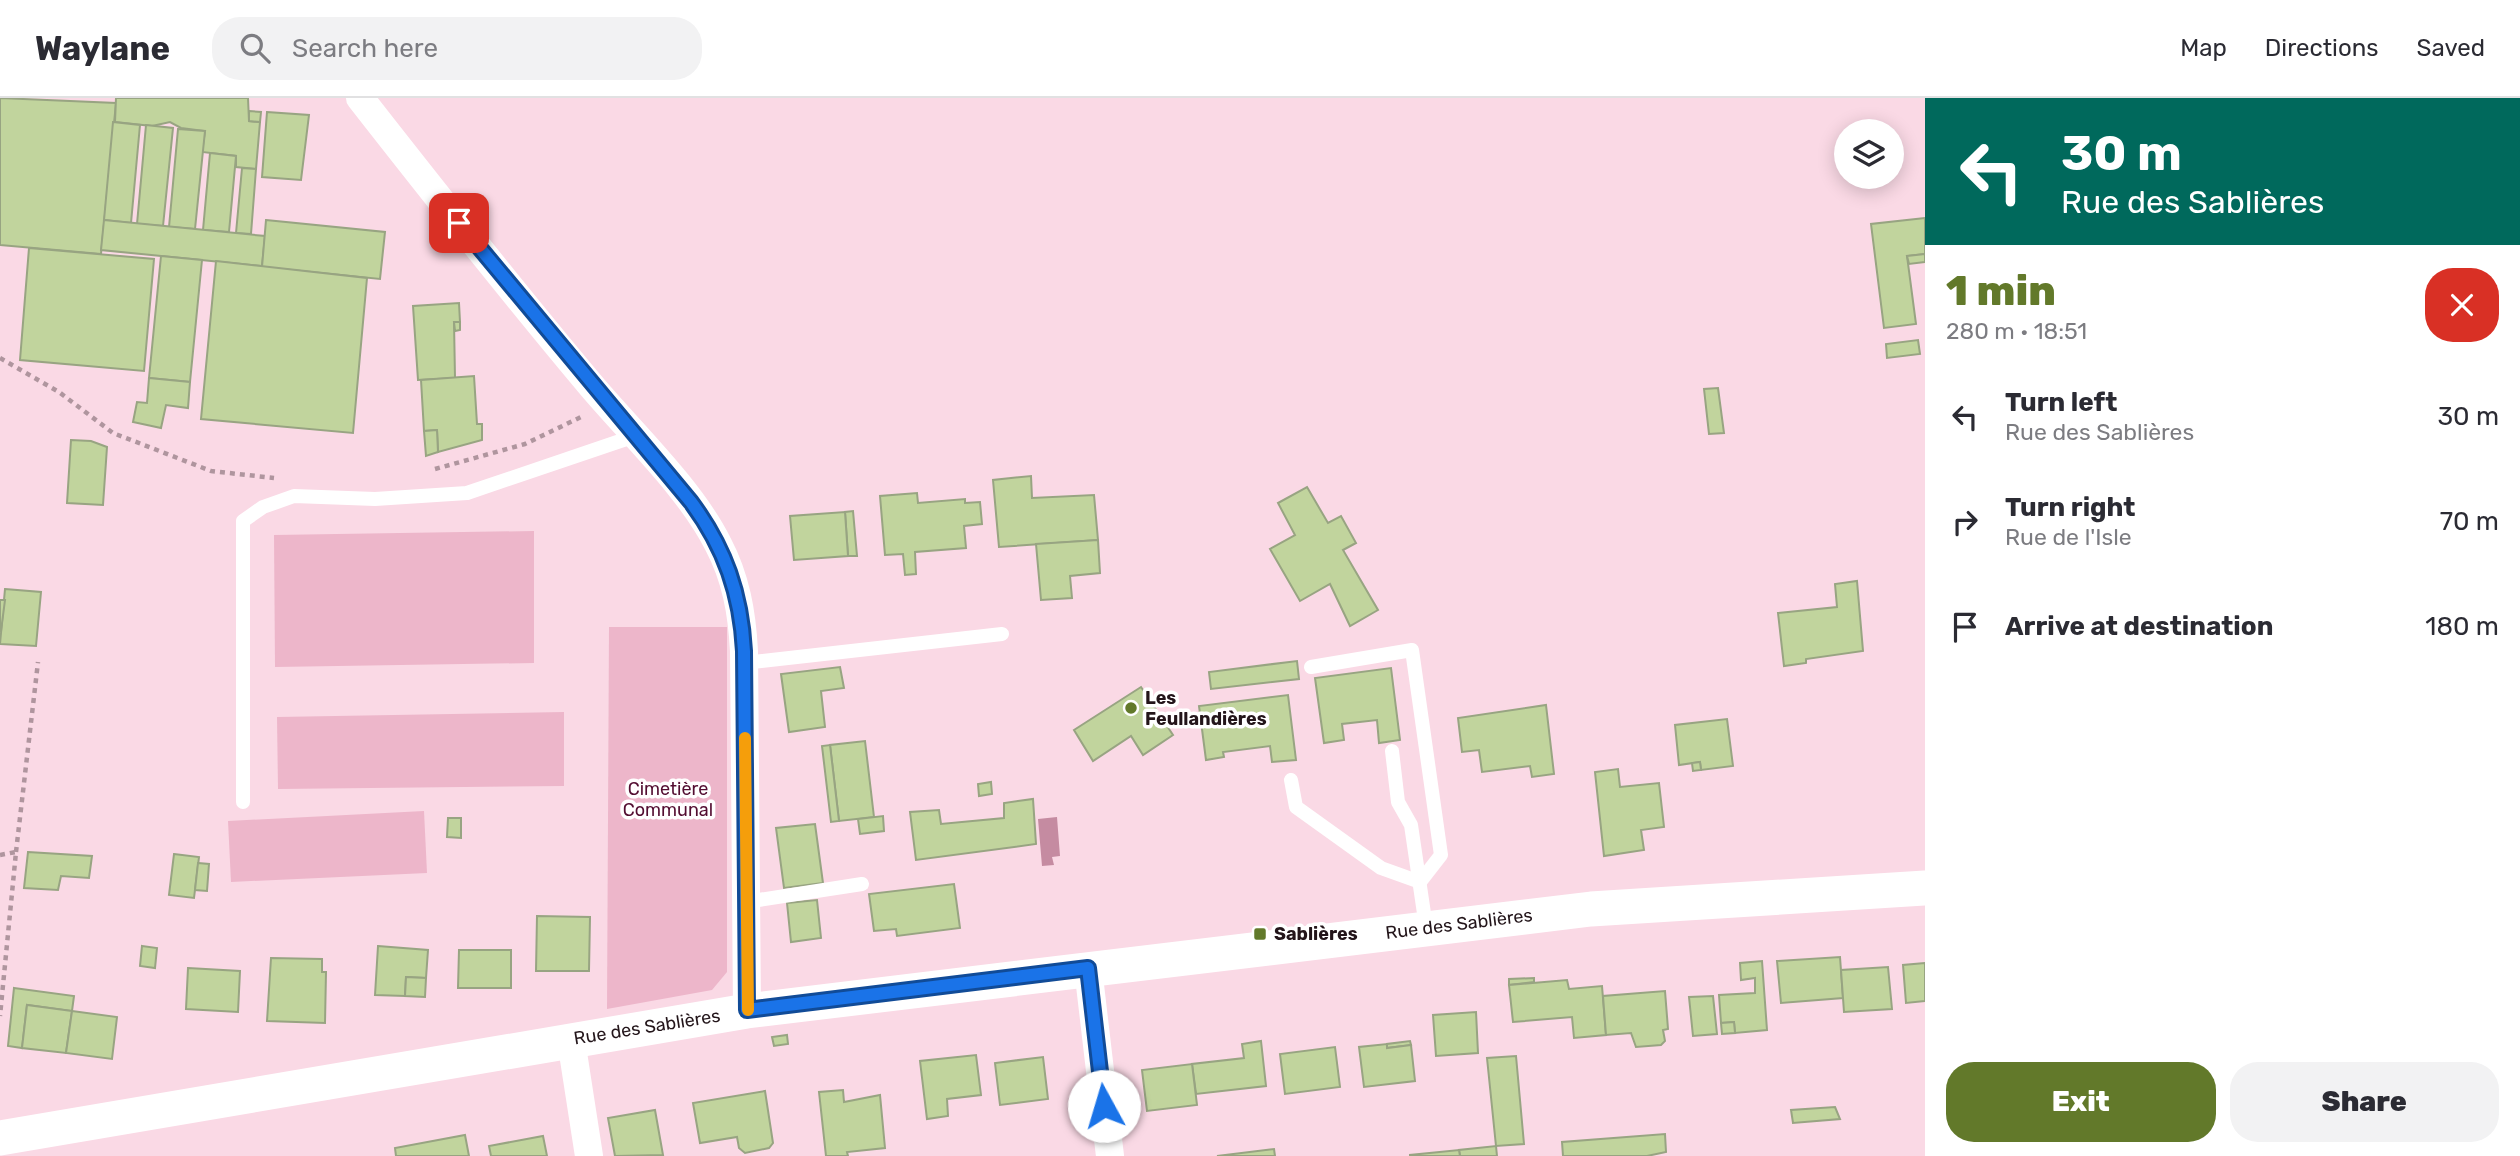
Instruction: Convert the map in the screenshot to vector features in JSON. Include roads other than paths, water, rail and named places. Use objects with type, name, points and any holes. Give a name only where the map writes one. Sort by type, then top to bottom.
[{"type":"street","points":[[360,98],[607,404],[691,502],[718,542],[736,589],[742,617],[747,1010]]},
{"type":"street","name":"Rue des Sablières","points":[[0,1138],[747,1010],[1591,909],[1925,888]]},
{"type":"street","points":[[1088,968],[1110,1156]]},
{"type":"street","points":[[571,1040],[589,1156]]},
{"type":"lane","points":[[243,802],[243,521],[262,507],[294,496],[374,499],[467,493],[635,436]]},
{"type":"lane","points":[[744,663],[1002,634]]},
{"type":"lane","points":[[1311,667],[1412,650],[1441,855],[1420,882]]},
{"type":"lane","points":[[1392,751],[1398,802],[1411,825],[1426,928]]},
{"type":"lane","points":[[1291,780],[1296,807],[1381,868],[1420,882]]},
{"type":"lane","points":[[746,902],[862,884]]},
{"type":"place","name":"Les Feullandières","points":[[1131,708]]},
{"type":"place","name":"Sablières","points":[[1260,934]]},
{"type":"park label","name":"Cimetière Communal","points":[[668,799]]}]
